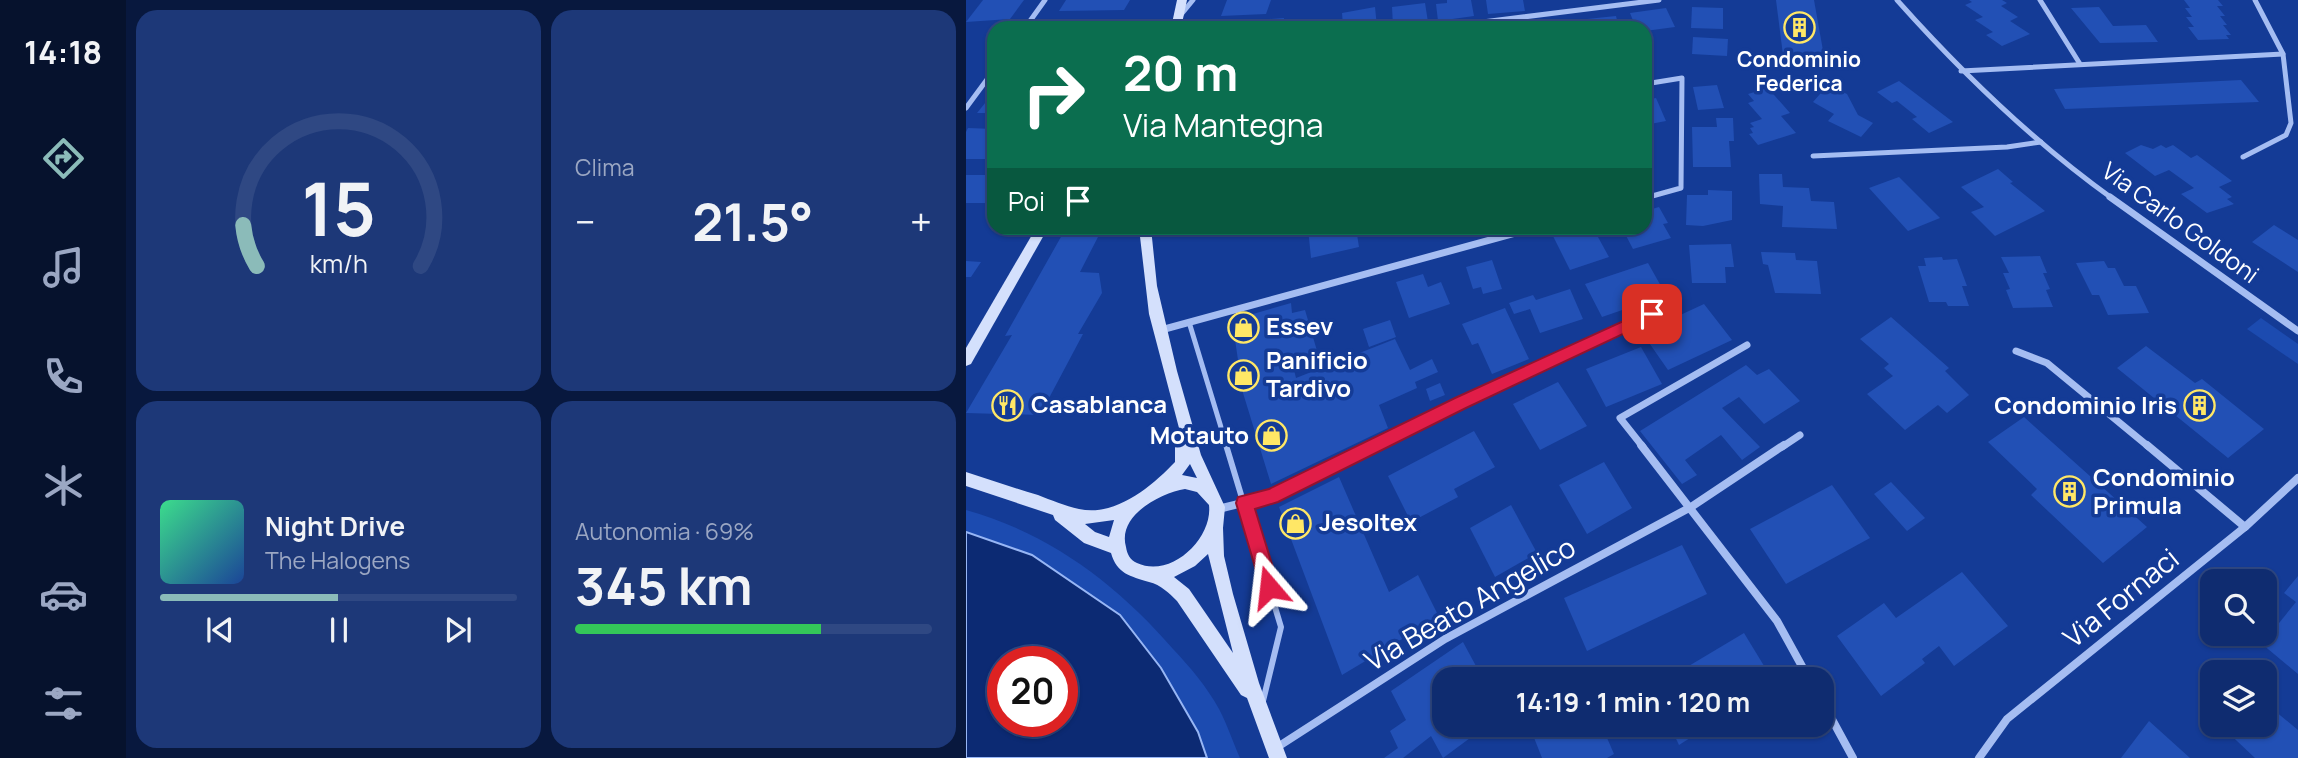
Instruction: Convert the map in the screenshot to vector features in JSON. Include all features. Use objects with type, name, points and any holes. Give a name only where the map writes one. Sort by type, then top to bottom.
[{"type":"street","points":[[1030,21],[1045,0]]},
{"type":"street","points":[[1177,21],[1182,0]]},
{"type":"street","points":[[1178,21],[1193,0]]},
{"type":"street","points":[[1491,21],[1659,0]]},
{"type":"street","name":"Via Carlo Goldoni","points":[[1897,0],[1961,71],[2092,184],[2298,331]]},
{"type":"street","points":[[2040,0],[2080,64]]},
{"type":"street","points":[[2243,157],[2286,135],[2291,123],[2283,54],[2255,0]]},
{"type":"street","points":[[1961,71],[2283,54]]},
{"type":"street","points":[[1652,83],[1682,78],[1681,188],[1652,196]]},
{"type":"street","points":[[966,108],[987,80]]},
{"type":"street","points":[[1812,156],[2007,147],[2042,142]]},
{"type":"street","points":[[966,360],[1038,235]]},
{"type":"street","points":[[1145,235],[1146,267],[1179,404],[1216,512],[1211,538],[1189,560],[1170,570],[1150,574]]},
{"type":"street","points":[[1161,330],[1508,235]]},
{"type":"street","points":[[1216,512],[1272,496],[1460,403],[1676,303]]},
{"type":"street","points":[[1747,345],[1620,418],[1777,621],[1803,667]]},
{"type":"street","points":[[2016,351],[2047,363],[2245,527]]},
{"type":"street","points":[[966,479],[1054,510],[1092,518],[1114,514],[1136,503],[1176,475],[1184,462],[1179,404]]},
{"type":"street","name":"Via Beato Angelico","points":[[1276,753],[1445,639],[1691,507],[1800,435]]},
{"type":"street","name":"Via Fornaci","points":[[1979,758],[2007,719],[2245,527],[2298,478]]},
{"type":"street","points":[[1157,488],[1177,482],[1191,482],[1208,490],[1216,512],[1218,565],[1250,683],[1276,753]]},
{"type":"street","points":[[1136,503],[1119,529],[1117,547],[1120,558],[1127,567],[1172,584],[1183,595],[1261,711]]},
{"type":"street","points":[[1054,510],[1090,538],[1117,547]]},
{"type":"street","points":[[1834,723],[1853,758]]},
{"type":"lane","points":[[1189,322],[1281,627],[1261,711]]},
{"type":"shaded area","points":[[2261,318],[2298,344],[2298,364],[2247,329]]},
{"type":"shaded area","points":[[966,510],[1025,532],[1053,547],[1080,564],[1129,603],[1204,685],[1222,715],[1240,758],[1207,758],[1198,732],[1161,668],[1120,615],[1032,555],[966,532]]},
{"type":"shaded area","points":[[966,532],[1032,555],[1120,615],[1161,668],[1198,732],[1207,758],[966,758]]},
{"type":"building","points":[[983,0],[1024,0],[1010,19],[966,22]]},
{"type":"building","points":[[1066,0],[1130,0],[1124,10],[1059,11]]},
{"type":"building","points":[[1227,0],[1271,0],[1266,14],[1221,16]]},
{"type":"building","points":[[1447,0],[1471,0],[1474,16],[1438,21],[1436,4],[1447,3]]},
{"type":"building","points":[[1486,0],[1523,0],[1525,11],[1488,14]]},
{"type":"building","name":"Condominio Federica","points":[[1776,0],[1814,0],[1824,56],[1783,55]]},
{"type":"building","points":[[1969,0],[2002,0],[2007,3],[2001,6],[2018,17],[2010,21],[2030,34],[2002,46],[1986,35],[1993,32],[1975,20],[1983,17],[1965,5],[1972,2]]},
{"type":"building","points":[[2184,0],[2218,0],[2223,6],[2217,6],[2225,16],[2220,16],[2231,35],[2226,35],[2229,39],[2198,40],[2188,27],[2194,27],[2186,17],[2192,17],[2185,8],[2190,8]]},
{"type":"building","points":[[1425,3],[1428,21],[1393,21],[1392,7]]},
{"type":"building","points":[[1375,7],[1376,21],[1343,21],[1342,13]]},
{"type":"building","points":[[1692,7],[1723,8],[1723,29],[1691,28]]},
{"type":"building","points":[[2099,7],[2113,26],[2146,25],[2158,42],[2100,43],[2071,8]]},
{"type":"building","points":[[1666,8],[1675,27],[1652,30],[1652,21],[1633,21],[1630,13]]},
{"type":"building","points":[[1616,16],[1617,21],[1587,21]]},
{"type":"building","points":[[1284,18],[1283,21],[1241,21]]},
{"type":"building","points":[[1057,19],[1125,20],[1124,21],[1055,21]]},
{"type":"building","points":[[1693,37],[1728,39],[1727,56],[1692,54]]},
{"type":"building","points":[[2241,80],[2259,102],[2065,109],[2054,89]]},
{"type":"building","points":[[1899,81],[1953,122],[1929,133],[1912,119],[1917,117],[1897,101],[1892,103],[1877,92]]},
{"type":"building","points":[[1717,85],[1724,108],[1698,110],[1693,87]]},
{"type":"building","points":[[1828,85],[1847,94],[1858,115],[1873,123],[1861,137],[1828,121],[1834,114],[1813,102]]},
{"type":"building","points":[[1768,88],[1790,113],[1781,116],[1796,133],[1758,145],[1749,134],[1753,133],[1750,128],[1754,127],[1750,123],[1762,119],[1748,103],[1754,101],[1748,94]]},
{"type":"building","points":[[1656,98],[1666,121],[1652,124],[1652,99]]},
{"type":"building","points":[[987,101],[987,113],[977,113]]},
{"type":"building","points":[[1716,118],[1733,118],[1734,141],[1729,141],[1731,167],[1693,167],[1692,127],[1717,127]]},
{"type":"building","points":[[968,128],[987,129],[987,159],[966,159]]},
{"type":"building","points":[[2141,145],[2153,149],[2161,145],[2166,148],[2173,145],[2191,158],[2197,155],[2232,181],[2219,187],[2232,197],[2227,199],[2234,204],[2207,213],[2181,194],[2194,188],[2169,170],[2155,176],[2125,153]]},
{"type":"building","points":[[1998,169],[2013,182],[2010,183],[2045,211],[1995,236],[1971,212],[1984,207],[1961,187]]},
{"type":"building","points":[[1759,174],[1782,174],[1783,187],[1809,188],[1811,201],[1834,202],[1837,229],[1782,227],[1783,206],[1760,204]]},
{"type":"building","points":[[966,175],[987,175],[987,203],[966,203]]},
{"type":"building","points":[[1899,177],[1940,218],[1908,231],[1869,188]]},
{"type":"building","points":[[1708,190],[1732,191],[1732,220],[1703,226],[1686,225],[1687,195],[1708,195]]},
{"type":"building","points":[[1659,207],[1668,223],[1663,224],[1671,238],[1633,249],[1626,235],[1652,235],[1652,209]]},
{"type":"building","points":[[2274,225],[2298,240],[2298,272],[2252,242]]},
{"type":"building","points":[[1062,235],[1098,237],[1080,272],[1099,273],[1102,293],[1078,334],[1083,334],[1040,415],[966,413],[1012,335],[1005,336]]},
{"type":"building","points":[[1309,235],[1357,235],[1359,247],[1311,258]]},
{"type":"building","points":[[1597,235],[1609,257],[1570,270],[1553,236]]},
{"type":"building","points":[[1731,244],[1734,267],[1725,267],[1726,283],[1692,283],[1689,245]]},
{"type":"building","points":[[1761,252],[1795,253],[1796,260],[1817,261],[1821,294],[1775,293],[1768,265],[1763,264]]},
{"type":"building","points":[[2040,256],[2050,289],[2046,290],[2053,307],[2013,308],[2006,290],[2010,289],[2003,273],[2009,273],[2001,257]]},
{"type":"building","points":[[1942,257],[1943,260],[1957,259],[1967,286],[1962,286],[1969,306],[1929,302],[1918,266],[1926,266],[1924,258]]},
{"type":"building","points":[[1492,260],[1502,289],[1483,294],[1481,287],[1473,289],[1466,267]]},
{"type":"building","points":[[966,261],[981,262],[971,277],[966,277]]},
{"type":"building","points":[[2104,261],[2108,268],[2115,268],[2124,286],[2136,286],[2149,313],[2108,315],[2099,295],[2092,295],[2076,263]]},
{"type":"building","points":[[1648,263],[1666,295],[1602,317],[1585,284]]},
{"type":"building","points":[[1423,274],[1428,287],[1441,282],[1450,304],[1409,318],[1396,282]]},
{"type":"building","points":[[1570,289],[1583,319],[1540,333],[1530,309],[1514,314],[1509,303],[1533,295],[1536,300]]},
{"type":"building","points":[[1291,303],[1292,313],[1305,310],[1320,361],[1294,370],[1296,378],[1395,339],[1410,370],[1432,359],[1438,372],[1415,382],[1417,388],[1379,405],[1388,428],[1271,484],[1243,393],[1232,320]]},
{"type":"building","points":[[1704,304],[1732,340],[1668,370],[1645,337],[1666,327],[1663,323]]},
{"type":"building","points":[[1505,308],[1529,359],[1492,374],[1478,343],[1472,345],[1462,324]]},
{"type":"building","points":[[1891,317],[1949,368],[1945,371],[1969,395],[1947,413],[1938,405],[1905,430],[1867,394],[1893,376],[1884,368],[1889,364],[1860,339]]},
{"type":"building","points":[[1390,320],[1396,337],[1369,347],[1363,329]]},
{"type":"building","name":"Condominio Iris","points":[[2146,346],[2195,383],[2202,379],[2264,429],[2228,458],[2117,368]]},
{"type":"building","points":[[1641,347],[1662,384],[1606,407],[1586,369]]},
{"type":"building","points":[[1746,365],[1757,375],[1769,369],[1800,401],[1764,424],[1739,397],[1722,408],[1760,447],[1742,460],[1721,435],[1685,460],[1697,475],[1682,484],[1640,431]]},
{"type":"building","points":[[1558,382],[1587,426],[1540,450],[1513,404]]},
{"type":"building","points":[[1440,383],[1445,395],[1430,401],[1426,389]]},
{"type":"building","name":"Condominio Primula","points":[[2024,417],[2147,527],[2103,563],[2031,495],[2037,489],[1988,442]]},
{"type":"building","points":[[1474,431],[1495,467],[1454,489],[1458,497],[1411,522],[1388,476]]},
{"type":"building","points":[[1604,462],[1632,508],[1587,534],[1559,485]]},
{"type":"building","points":[[1339,477],[1389,592],[1418,575],[1439,617],[1342,675],[1279,507]]},
{"type":"building","points":[[1891,482],[1925,518],[1907,531],[1874,494]]},
{"type":"building","points":[[1832,485],[1870,538],[1786,584],[1750,529]]},
{"type":"building","points":[[1511,505],[1537,553],[1495,577],[1470,528]]},
{"type":"building","points":[[1682,545],[1707,594],[1587,651],[1564,598]]},
{"type":"building","points":[[1962,572],[2008,626],[1954,666],[1939,646],[1922,659],[1925,663],[1881,696],[1837,636],[1884,603],[1896,618]]},
{"type":"building","points":[[2298,576],[2298,674],[2264,646],[2277,646],[2277,625],[2296,602],[2284,593]]},
{"type":"building","points":[[1744,633],[1765,667],[1687,667]]},
{"type":"building","points":[[1463,642],[1477,667],[1432,667],[1432,737],[1471,737],[1443,758],[1431,736],[1403,758],[1384,758],[1398,748],[1390,731],[1406,720],[1391,691]]},
{"type":"building","points":[[2277,713],[2298,730],[2298,758],[2255,758],[2233,737],[2277,737]]},
{"type":"building","points":[[2149,721],[2190,758],[2121,758]]},
{"type":"building","points":[[1534,737],[1607,737],[1614,754],[1607,758],[1542,758]]},
{"type":"building","points":[[1675,737],[1692,737],[1679,745]]},
{"type":"place","name":"Condominio Federica","points":[[1799,28]]},
{"type":"place","name":"Essev","points":[[1243,327]]},
{"type":"place","name":"Panificio Tardivo","points":[[1243,375]]},
{"type":"place","name":"Casablanca","points":[[1008,405]]},
{"type":"place","name":"Condominio Iris","points":[[2200,406]]},
{"type":"place","name":"Motauto","points":[[1272,436]]},
{"type":"place","name":"Condominio Primula","points":[[2070,492]]},
{"type":"place","name":"Jesoltex","points":[[1296,523]]},
{"type":"route","points":[[1269,587],[1244,503],[1272,496],[1460,403],[1652,314]]}]
